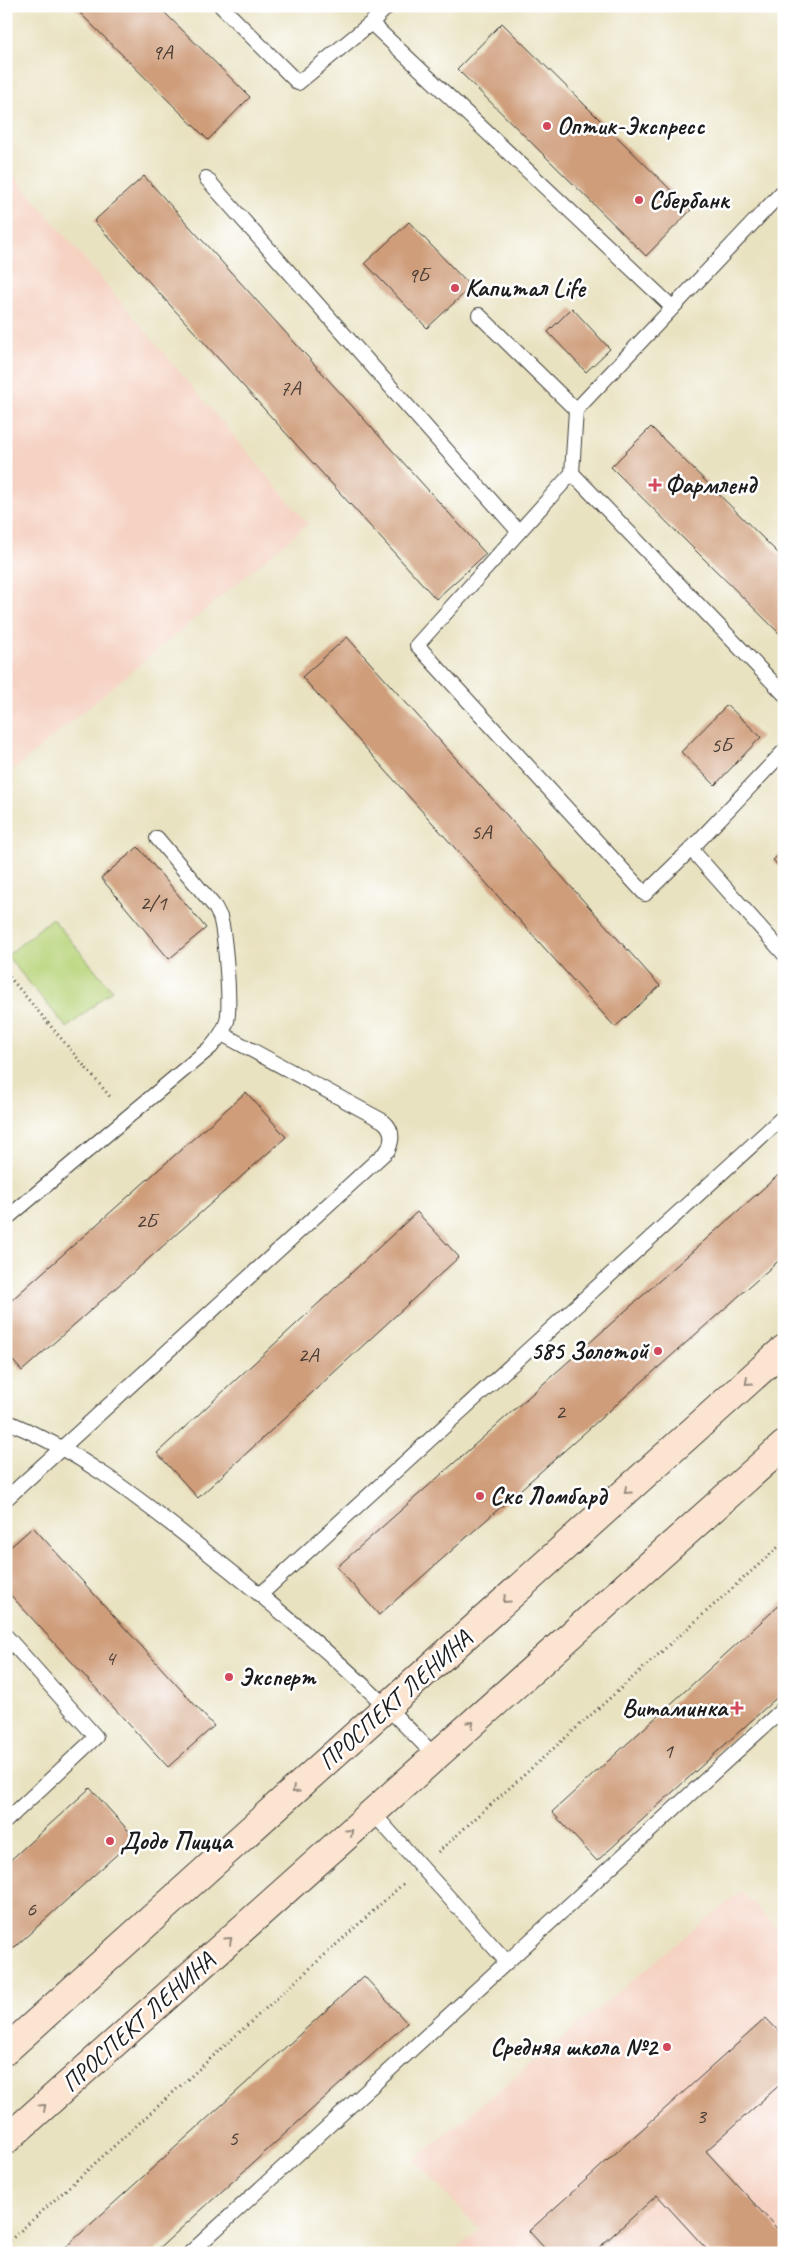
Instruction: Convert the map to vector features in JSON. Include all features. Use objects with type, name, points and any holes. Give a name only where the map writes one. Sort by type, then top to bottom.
[{"type":"street","name":"ПРОСПЕКТ ЛЕНИНА","points":[[6,2050],[784,1349]]},
{"type":"street","name":"ПРОСПЕКТ ЛЕНИНА","points":[[6,2140],[784,1445]]},
{"type":"lane","points":[[221,6],[298,83],[371,23],[388,6]]},
{"type":"lane","points":[[371,23],[672,307]]},
{"type":"lane","points":[[206,178],[520,532]]},
{"type":"lane","points":[[784,190],[576,410],[572,473],[417,645],[645,894],[691,849],[784,751]]},
{"type":"lane","points":[[479,315],[576,410]]},
{"type":"lane","points":[[572,473],[784,694]]},
{"type":"lane","points":[[6,1219],[212,1047],[222,1034],[227,1019],[228,999],[220,917],[215,908],[157,838]]},
{"type":"lane","points":[[691,849],[784,954]]},
{"type":"lane","points":[[6,1499],[380,1156],[391,1143],[391,1130],[383,1121],[222,1034]]},
{"type":"lane","points":[[261,1594],[784,1116]]},
{"type":"lane","points":[[6,1421],[63,1447],[124,1488],[261,1594],[388,1707],[435,1756]]},
{"type":"lane","points":[[6,1636],[96,1737],[6,1821]]},
{"type":"lane","points":[[190,2253],[784,1708]]},
{"type":"lane","points":[[372,1812],[507,1962]]},
{"type":"path","points":[[6,973],[128,1117]]},
{"type":"path","points":[[6,2244],[422,1866],[784,1542]]},
{"type":"shaded area","points":[[6,166],[308,524],[6,776]]},
{"type":"shaded area","name":"Средняя школа №2","points":[[741,1891],[784,1935],[784,2253],[451,2253],[480,2230],[414,2160]]},
{"type":"green space","points":[[52,918],[112,990],[67,1028],[7,956]]},
{"type":"building","points":[[73,6],[158,6],[250,97],[208,140]]},
{"type":"building","points":[[502,23],[691,210],[646,256],[457,69]]},
{"type":"building","points":[[144,176],[486,554],[436,599],[94,221]]},
{"type":"building","points":[[409,222],[471,287],[427,328],[365,263]]},
{"type":"building","points":[[572,308],[610,349],[586,372],[548,332]]},
{"type":"building","points":[[651,427],[784,559],[784,638],[611,467]]},
{"type":"building","points":[[347,637],[660,986],[615,1027],[302,677]]},
{"type":"building","points":[[727,705],[761,737],[715,785],[681,752]]},
{"type":"building","points":[[138,847],[206,928],[169,959],[101,878]]},
{"type":"building","points":[[784,850],[784,872],[773,860]]},
{"type":"building","points":[[246,1092],[286,1137],[22,1371],[6,1353],[6,1305]]},
{"type":"building","points":[[784,1170],[784,1256],[379,1615],[337,1567]]},
{"type":"building","points":[[417,1212],[459,1257],[198,1498],[157,1453]]},
{"type":"building","points":[[33,1527],[214,1726],[168,1767],[6,1590],[6,1551]]},
{"type":"building","points":[[784,1601],[784,1691],[597,1861],[552,1812]]},
{"type":"building","points":[[90,1788],[135,1838],[6,1955],[6,1864]]},
{"type":"building","points":[[364,1976],[407,2023],[154,2253],[59,2253]]},
{"type":"building","points":[[766,2018],[784,2037],[784,2081],[706,2151],[784,2236],[784,2253],[710,2253],[657,2195],[593,2253],[549,2253],[529,2231]]},
{"type":"place","name":"Оптик-Экспресс","points":[[547,126]]},
{"type":"place","name":"Сбербанк","points":[[639,200]]},
{"type":"place","name":"Капитал Life","points":[[455,288]]},
{"type":"place","name":"Фармленд","points":[[655,485]]},
{"type":"place","name":"585 Золотой","points":[[658,1351]]},
{"type":"place","name":"Скс Ломбард","points":[[480,1496]]},
{"type":"place","name":"Эксперт","points":[[229,1677]]},
{"type":"place","name":"Витаминка","points":[[737,1708]]},
{"type":"place","name":"Додо Пицца","points":[[110,1841]]},
{"type":"place","name":"Средняя школа №2","points":[[667,2047]]}]
